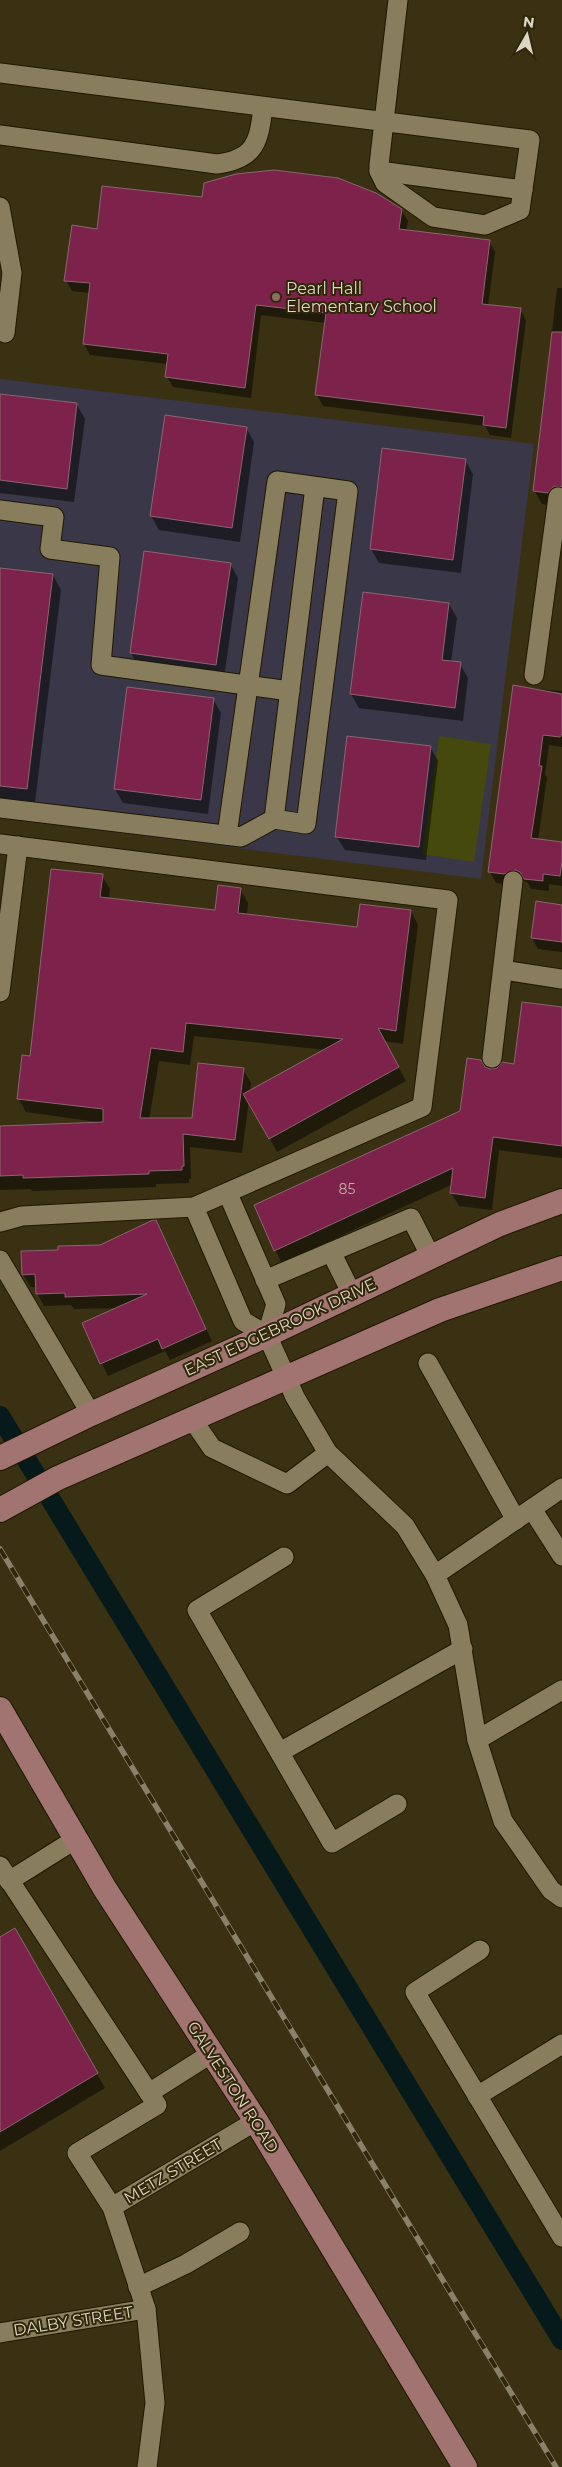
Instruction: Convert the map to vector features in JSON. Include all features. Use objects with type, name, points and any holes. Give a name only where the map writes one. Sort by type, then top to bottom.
[{"type":"main road","name":"EAST EDGEBROOK DRIVE","points":[[1,1458],[91,1414],[267,1334],[500,1224],[562,1202]]},
{"type":"main road","points":[[0,1510],[58,1478],[440,1310],[562,1268]]},
{"type":"main road","name":"GALVESTON ROAD","points":[[1,1712],[105,1889],[256,2121],[464,2467]]},
{"type":"street","points":[[0,73],[263,107],[383,122],[530,140],[520,210],[485,225],[442,220],[433,217],[385,183],[379,171],[383,122],[398,0]]},
{"type":"street","points":[[0,135],[217,164],[233,162],[252,150],[259,136],[263,107]]},
{"type":"street","points":[[379,171],[523,190]]},
{"type":"street","points":[[0,207],[12,273],[6,333]]},
{"type":"street","points":[[0,808],[242,837],[274,819],[306,824],[348,490],[277,482],[227,835]]},
{"type":"street","points":[[274,819],[315,487]]},
{"type":"street","points":[[534,675],[554,593],[558,497]]},
{"type":"street","points":[[0,510],[54,517],[50,549],[110,557],[101,665],[290,691]]},
{"type":"street","points":[[0,992],[9,845],[448,900],[422,1107],[228,1194],[194,1207],[22,1216],[0,1222]]},
{"type":"street","points":[[492,1058],[513,881]]},
{"type":"street","points":[[503,970],[562,979]]},
{"type":"street","points":[[228,1194],[276,1304],[267,1334]]},
{"type":"street","points":[[194,1207],[244,1321],[267,1334],[286,1377],[328,1453],[405,1526],[436,1575],[458,1625],[477,1740],[503,1821],[550,1890],[562,1898]]},
{"type":"street","points":[[265,1280],[411,1218],[431,1257]]},
{"type":"street","points":[[332,1252],[352,1294]]},
{"type":"street","points":[[0,1260],[91,1414]]},
{"type":"street","points":[[428,1363],[516,1520]]},
{"type":"street","points":[[192,1419],[212,1448],[287,1484],[328,1453]]},
{"type":"street","points":[[436,1575],[562,1488]]},
{"type":"street","points":[[532,1509],[562,1556]]},
{"type":"street","points":[[284,1557],[197,1610],[332,1843],[397,1804]]},
{"type":"street","points":[[280,1752],[463,1648]]},
{"type":"street","points":[[477,1740],[561,1692]]},
{"type":"street","points":[[76,1839],[6,1882],[156,2106],[77,2153],[112,2207]]},
{"type":"street","points":[[480,1950],[415,1992],[560,2229]]},
{"type":"street","points":[[477,2096],[562,2044]]},
{"type":"street","points":[[149,2093],[212,2053]]},
{"type":"street","name":"METZ STREET","points":[[147,2467],[155,2403],[146,2309],[112,2207],[256,2121]]},
{"type":"street","points":[[138,2287],[186,2264],[240,2232]]},
{"type":"street","name":"DALBY STREET","points":[[0,2333],[146,2309]]},
{"type":"shaded area","points":[[0,379],[534,444],[481,879],[0,818]]},
{"type":"green space","points":[[439,736],[491,744],[474,862],[422,854]]},
{"type":"building","points":[[274,170],[338,178],[376,193],[402,209],[399,229],[490,240],[482,304],[521,308],[506,428],[483,425],[484,416],[315,395],[326,313],[256,305],[245,388],[165,377],[168,354],[83,344],[90,283],[64,281],[72,225],[97,229],[102,186],[202,197],[204,183],[236,174]]},
{"type":"building","points":[[552,332],[562,332],[562,487],[554,486],[548,493],[533,491]]},
{"type":"building","points":[[0,394],[77,403],[67,489],[0,480]]},
{"type":"building","points":[[165,415],[247,427],[232,528],[150,516]]},
{"type":"building","points":[[382,448],[466,459],[453,560],[370,549]]},
{"type":"building","points":[[144,551],[231,563],[216,665],[130,653]]},
{"type":"building","points":[[0,568],[53,574],[27,789],[0,786]]},
{"type":"building","points":[[363,592],[449,603],[442,660],[461,662],[455,708],[350,694]]},
{"type":"building","points":[[513,685],[562,694],[562,734],[560,737],[543,735],[539,766],[542,766],[531,838],[562,842],[562,861],[560,876],[543,874],[543,881],[524,879],[520,872],[515,870],[504,874],[488,872]]},
{"type":"building","points":[[127,687],[214,698],[201,800],[114,789]]},
{"type":"building","points":[[347,736],[431,746],[419,847],[335,837]]},
{"type":"building","points":[[51,869],[103,874],[100,897],[215,910],[218,885],[241,888],[238,913],[357,927],[360,904],[411,910],[396,1031],[378,1028],[399,1067],[269,1139],[243,1094],[343,1039],[186,1023],[183,1052],[151,1048],[140,1118],[192,1118],[198,1063],[244,1068],[235,1140],[183,1134],[184,1166],[182,1166],[182,1170],[149,1171],[149,1174],[23,1178],[23,1175],[0,1176],[0,1126],[103,1122],[103,1109],[17,1099],[22,1055],[30,1056]]},
{"type":"building","points":[[536,901],[562,905],[562,942],[531,938]]},
{"type":"building","points":[[522,1002],[562,1007],[562,1146],[493,1137],[485,1198],[450,1193],[453,1168],[274,1251],[254,1205],[460,1111],[467,1058],[481,1060],[485,1067],[490,1069],[497,1068],[502,1062],[514,1064]]},
{"type":"building","points":[[156,1220],[206,1329],[162,1349],[158,1339],[100,1364],[82,1323],[147,1294],[65,1297],[65,1293],[36,1294],[35,1274],[22,1275],[21,1251],[58,1250],[58,1246],[100,1245]]},
{"type":"building","points":[[15,1928],[98,2073],[0,2132],[0,1937]]},
{"type":"waterway","points":[[0,1416],[562,2340]]},
{"type":"railway","points":[[0,1549],[556,2467]]},
{"type":"place","name":"Pearl Hall Elementary School","points":[[276,297]]}]
